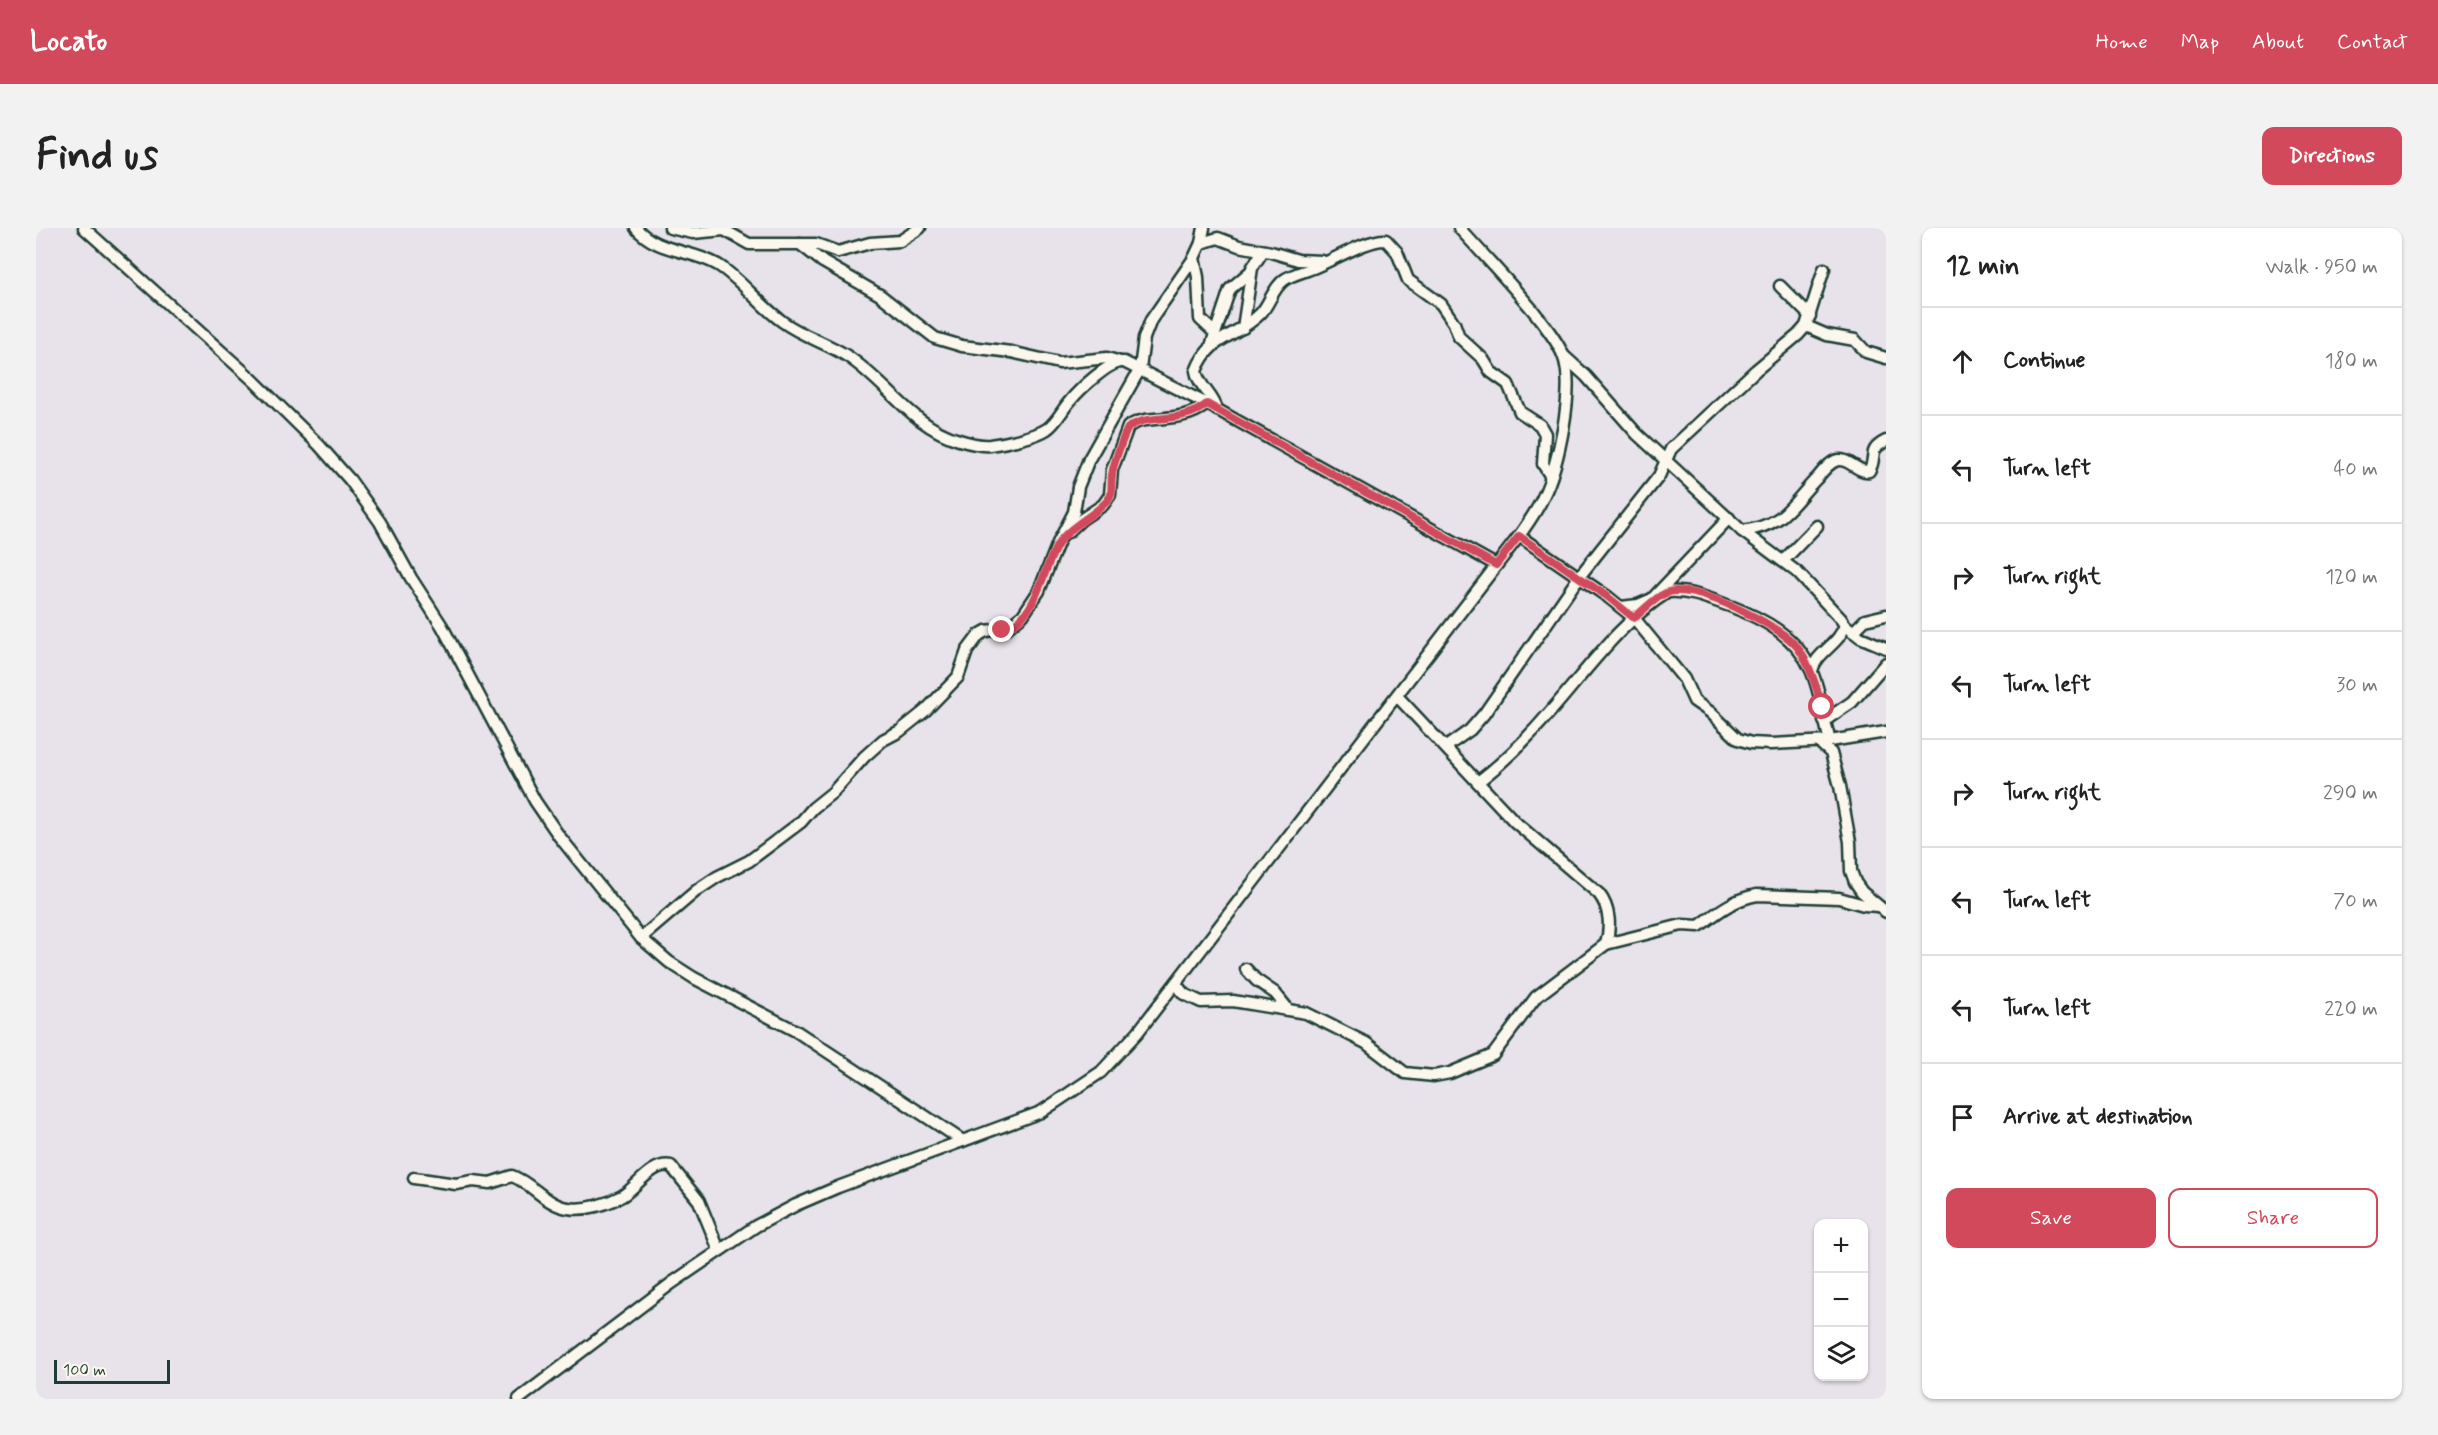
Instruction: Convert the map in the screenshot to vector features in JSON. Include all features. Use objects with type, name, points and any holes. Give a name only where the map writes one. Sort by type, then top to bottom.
[{"type":"street","points":[[84,228],[253,380],[319,445],[350,480],[380,522],[411,578],[442,626],[535,801],[559,836],[600,884],[641,938],[656,953],[677,968],[796,1031],[963,1141]]},
{"type":"street","points":[[636,228],[640,234],[657,244],[717,264],[784,323],[857,363],[923,423],[952,438],[971,444],[990,445],[1042,432],[1054,423],[1085,386],[1110,366],[1120,362]]},
{"type":"street","points":[[670,228],[693,233],[724,230],[749,244],[816,244],[838,252],[870,243],[900,241],[920,228]]},
{"type":"street","points":[[641,938],[696,891],[758,855],[801,822],[883,740],[900,731],[933,703],[958,677],[967,651],[979,635],[986,631],[1007,628],[1023,615],[1039,591],[1058,543],[1074,512],[1078,487],[1089,459],[1140,369],[1144,338],[1151,320],[1194,258],[1201,243],[1204,228]]},
{"type":"street","points":[[1459,228],[1530,308],[1564,356],[1586,376],[1622,418],[1742,531],[1783,561],[1813,587],[1849,629],[1886,648]]},
{"type":"street","points":[[1201,243],[1218,238],[1239,246],[1298,260],[1329,261]]},
{"type":"street","points":[[1211,346],[1243,328],[1268,305],[1281,282],[1382,239],[1390,242],[1397,252],[1408,280],[1441,304],[1454,323],[1459,337],[1483,359],[1491,372],[1508,384],[1520,412],[1540,425],[1545,434],[1543,464],[1551,477]]},
{"type":"street","points":[[800,244],[823,262],[871,289],[935,338],[962,346],[1011,352],[1059,363],[1107,358],[1140,369],[1496,565]]},
{"type":"street","points":[[1058,543],[1075,524],[1103,505],[1110,495],[1112,470],[1128,428],[1142,421],[1186,416],[1212,407],[1215,402],[1196,376],[1196,371],[1211,346],[1230,289],[1251,271],[1263,251]]},
{"type":"street","points":[[1194,258],[1198,277],[1200,319],[1215,333]]},
{"type":"street","points":[[1446,747],[1470,730],[1484,714],[1579,577],[1659,476],[1664,468],[1665,460],[1680,440],[1766,360],[1791,341],[1808,321],[1824,269]]},
{"type":"street","points":[[1243,328],[1251,271]]},
{"type":"street","points":[[1780,286],[1796,299],[1808,321],[1827,335],[1855,340],[1886,368]]},
{"type":"street","points":[[1871,355],[1886,358]]},
{"type":"street","points":[[519,1399],[672,1282],[719,1250],[796,1205],[1041,1112],[1085,1084],[1122,1051],[1397,696],[1519,536],[1540,503],[1551,477],[1561,442],[1567,382],[1564,356]]},
{"type":"street","points":[[1742,531],[1761,527],[1787,513],[1804,491],[1837,460],[1844,461],[1862,471],[1869,471],[1872,466],[1872,452],[1886,441]]},
{"type":"street","points":[[1621,607],[1638,605],[1652,598],[1729,518]]},
{"type":"street","points":[[1783,561],[1817,526]]},
{"type":"street","points":[[1519,536],[1634,618],[1677,670],[1694,700],[1738,739],[1751,744],[1825,742],[1886,732]]},
{"type":"street","points":[[1478,782],[1529,735],[1634,618],[1668,592],[1699,595],[1742,611],[1773,626],[1797,647],[1812,671],[1824,722],[1825,742],[1831,753],[1840,786],[1850,842],[1851,871],[1862,892],[1882,909]]},
{"type":"street","points":[[1812,671],[1816,660],[1849,629],[1864,620],[1886,615]]},
{"type":"street","points":[[1824,722],[1852,702],[1886,663]]},
{"type":"street","points":[[1397,696],[1526,832],[1603,900],[1609,926],[1606,944]]},
{"type":"street","points":[[1176,984],[1184,994],[1201,1002],[1233,1001],[1287,1008],[1306,1013],[1366,1043],[1405,1073],[1434,1076],[1450,1073],[1493,1054],[1536,997],[1606,944],[1682,925],[1700,926],[1723,908],[1757,895],[1839,898],[1882,909]]},
{"type":"street","points":[[1246,969],[1256,980],[1275,993],[1287,1008]]},
{"type":"street","points":[[414,1178],[456,1184],[473,1181],[490,1183],[512,1176],[557,1205],[576,1209],[611,1201],[628,1191],[654,1170],[665,1165],[671,1166],[699,1201],[712,1238],[719,1250]]},
{"type":"route","points":[[1002,630],[1018,621],[1039,591],[1058,543],[1075,524],[1103,505],[1110,495],[1112,470],[1128,428],[1142,421],[1193,414],[1207,404],[1496,565],[1519,536],[1608,597],[1634,618],[1659,597],[1676,591],[1699,595],[1756,617],[1773,626],[1797,647],[1812,671],[1822,707]]}]
